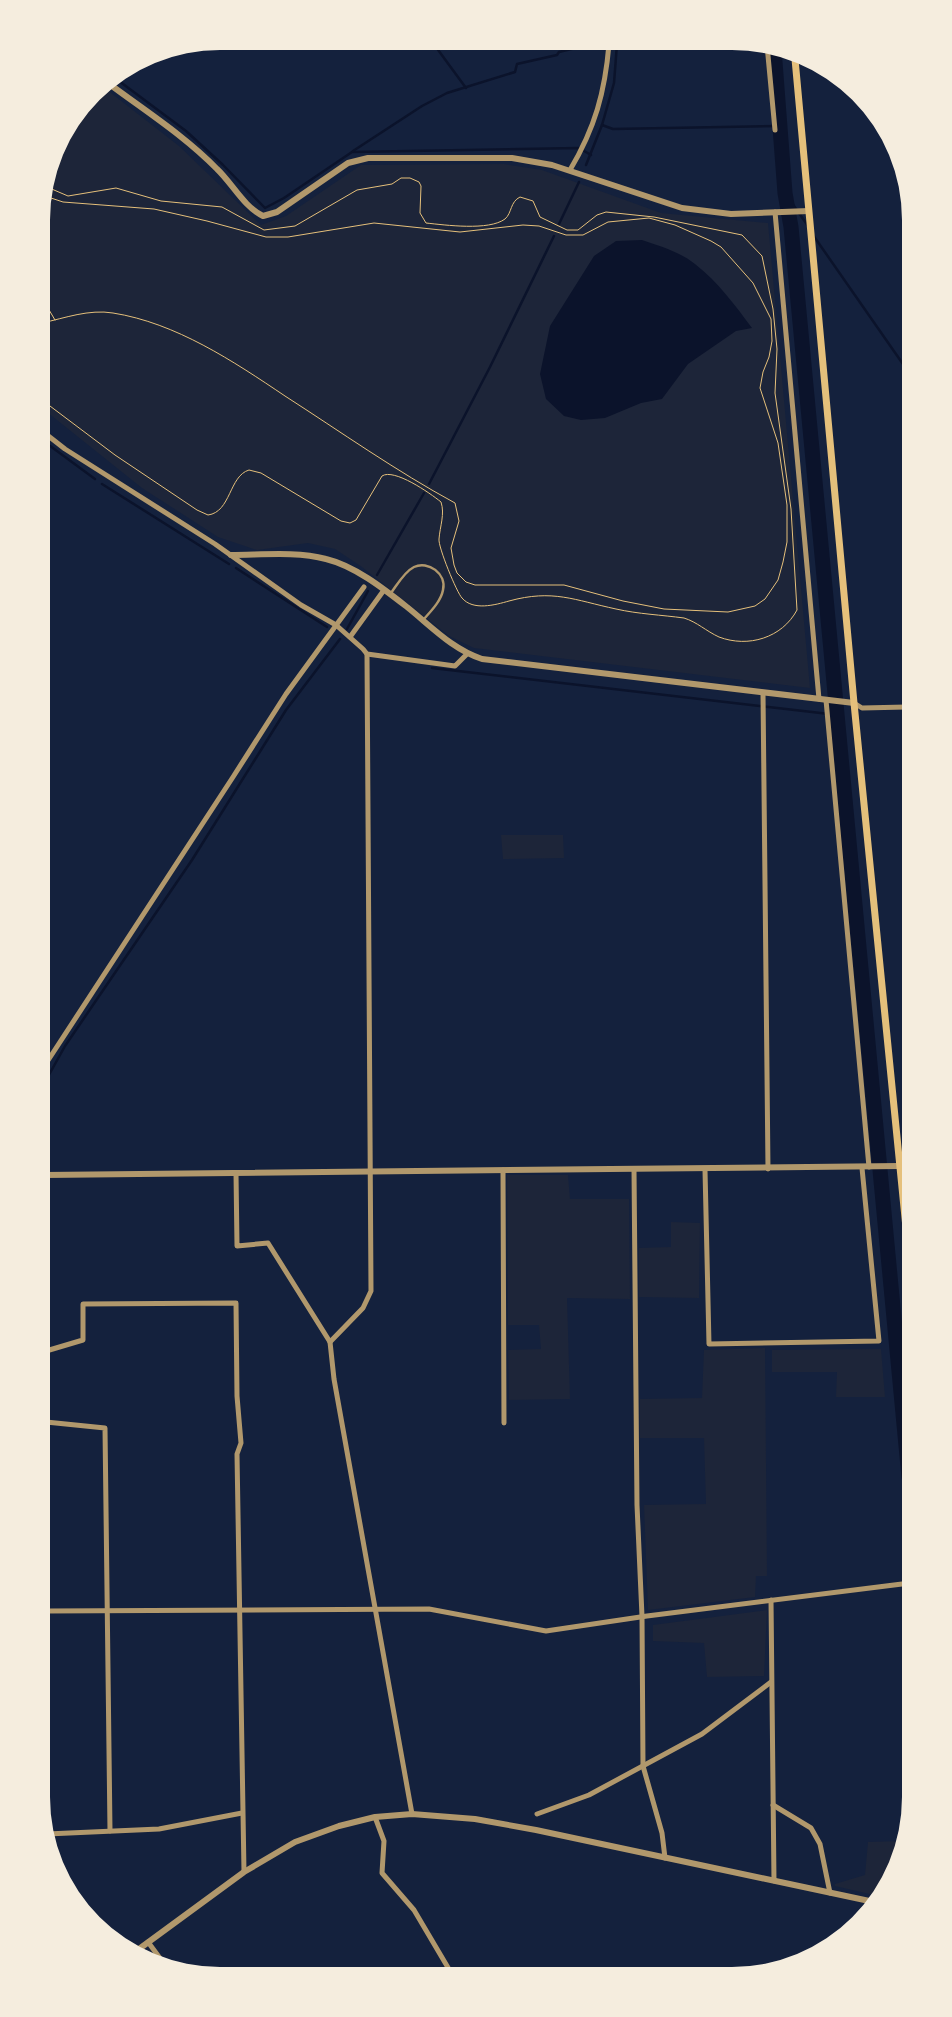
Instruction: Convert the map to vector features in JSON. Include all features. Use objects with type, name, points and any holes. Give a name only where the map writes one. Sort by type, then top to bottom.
[{"type":"main road","points":[[795,63],[854,703],[902,1193]]},
{"type":"street","points":[[570,170],[587,141],[598,111],[606,75],[608,50]]},
{"type":"street","points":[[768,54],[775,130]]},
{"type":"street","points":[[115,87],[209,161],[252,209],[263,216],[277,212],[348,163],[368,158],[512,158],[539,162],[570,170],[682,208],[731,214],[809,211]]},
{"type":"street","points":[[705,1170],[708,1344],[880,1341],[823,699],[775,212]]},
{"type":"street","points":[[50,437],[65,449],[231,555],[279,591],[336,625],[366,654],[455,666],[467,654]]},
{"type":"street","points":[[231,555],[308,556],[342,564],[387,592],[453,646],[467,654],[499,662],[823,699],[854,703],[862,708],[902,707]]},
{"type":"street","points":[[50,1056],[234,777],[286,694],[364,587]]},
{"type":"street","points":[[350,637],[387,592]]},
{"type":"street","points":[[330,1342],[363,1308],[371,1291],[366,654]]},
{"type":"street","points":[[763,693],[768,1169]]},
{"type":"street","points":[[50,1174],[705,1170],[899,1166]]},
{"type":"street","points":[[634,1169],[637,1505],[642,1616],[643,1766],[662,1833],[665,1858]]},
{"type":"street","points":[[503,1170],[504,1423]]},
{"type":"street","points":[[236,1173],[237,1246],[268,1243],[330,1342],[334,1379],[377,1610],[412,1814]]},
{"type":"street","points":[[50,1350],[83,1340],[83,1304],[236,1303],[237,1396],[241,1443],[237,1454],[244,1872]]},
{"type":"street","points":[[50,1422],[105,1428],[110,1831]]},
{"type":"street","points":[[50,1611],[429,1610],[546,1631],[642,1616],[902,1585]]},
{"type":"street","points":[[771,1600],[774,1881]]},
{"type":"street","points":[[537,1814],[588,1795],[702,1734],[771,1682]]},
{"type":"street","points":[[773,1805],[811,1828],[820,1844],[830,1893]]},
{"type":"street","points":[[54,1834],[159,1829],[242,1813]]},
{"type":"street","points":[[141,1947],[244,1872],[295,1842],[339,1826],[375,1817],[412,1814],[475,1819],[866,1900]]},
{"type":"street","points":[[375,1817],[384,1841],[382,1873],[414,1910],[448,1967]]},
{"type":"street","points":[[148,1942],[158,1954]]},
{"type":"lane","points":[[387,592],[412,568],[421,564],[429,566],[438,572],[443,581],[442,595],[423,620]]},
{"type":"path","points":[[50,406],[115,455],[196,510],[208,515],[219,511],[242,474],[248,470],[261,474],[341,521],[350,523],[356,520],[382,476],[388,474],[397,475],[441,502],[443,509],[438,540],[440,550],[460,597],[474,606],[500,603],[526,596],[556,594],[618,610],[684,618],[694,621],[717,636],[745,642],[758,640],[781,630],[790,623],[797,610],[791,510],[775,393],[777,349],[773,309],[762,256],[742,235],[654,216],[613,212],[597,215],[585,227],[572,231],[544,221],[533,202],[520,197],[512,204],[507,218],[499,222],[460,227],[426,223],[420,213],[421,186],[419,182],[410,178],[401,178],[392,184],[357,190],[295,226],[264,230],[222,207],[161,201],[116,188],[68,196],[53,190]]},
{"type":"path","points":[[50,321],[93,312],[112,312],[141,320],[187,337],[244,369],[358,444],[455,503],[459,521],[454,530],[452,556],[457,573],[466,582],[484,586],[564,585],[623,601],[664,609],[728,612],[754,606],[766,599],[778,580],[787,542],[787,505],[778,443],[760,388],[772,340],[770,316],[753,283],[721,247],[711,241],[675,225],[649,218],[608,222],[584,235],[566,235],[538,226],[523,225],[460,232],[374,223],[288,237],[266,238],[207,221],[154,209],[63,202],[51,199]]},
{"type":"path","points":[[50,312],[55,320]]},
{"type":"shaded area","points":[[109,91],[179,146],[261,225],[286,216],[361,165],[504,164],[542,170],[661,213],[768,223],[810,688],[474,648],[449,636],[362,567],[335,549],[308,543],[257,550],[218,537],[142,488],[50,414],[51,198],[59,166],[68,145],[85,117]]},
{"type":"shaded area","points":[[642,240],[663,247],[695,264],[719,286],[752,328],[736,331],[688,364],[662,399],[641,403],[605,418],[581,420],[564,416],[546,399],[540,374],[550,326],[594,256],[616,241]]},
{"type":"shaded area","points":[[501,835],[563,835],[564,858],[503,859]]},
{"type":"shaded area","points":[[507,1175],[568,1175],[570,1199],[629,1199],[630,1299],[567,1298],[570,1399],[509,1400],[508,1350],[541,1349],[539,1325],[508,1325]]},
{"type":"shaded area","points":[[671,1222],[700,1223],[699,1298],[639,1297],[639,1248],[671,1247]]},
{"type":"shaded area","points":[[765,1348],[767,1576],[756,1576],[755,1597],[648,1610],[644,1505],[706,1504],[704,1438],[640,1438],[640,1399],[702,1398],[704,1350]]},
{"type":"shaded area","points":[[881,1349],[885,1397],[836,1397],[837,1372],[772,1372],[772,1350]]},
{"type":"shaded area","points":[[767,1610],[764,1676],[707,1677],[704,1643],[653,1641],[653,1625]]},
{"type":"shaded area","points":[[896,1841],[889,1862],[871,1894],[835,1886],[835,1884],[865,1875],[868,1842]]},
{"type":"waterway","points":[[438,50],[466,88]]},
{"type":"waterway","points":[[353,151],[422,106],[447,93],[515,72],[517,64],[557,55],[559,52],[567,50]]},
{"type":"waterway","points":[[586,165],[602,125],[614,83],[617,50]]},
{"type":"waterway","points":[[775,56],[785,193],[791,227],[902,1403]]},
{"type":"waterway","points":[[121,82],[186,131],[265,208],[284,198],[352,152],[579,148],[591,155]]},
{"type":"waterway","points":[[602,125],[613,129],[780,126]]},
{"type":"waterway","points":[[559,224],[579,182]]},
{"type":"waterway","points":[[785,193],[808,226]]},
{"type":"waterway","points":[[813,235],[902,363]]},
{"type":"waterway","points":[[429,484],[490,367],[554,236]]},
{"type":"waterway","points":[[50,446],[95,479]]},
{"type":"waterway","points":[[102,484],[229,564]]},
{"type":"waterway","points":[[377,575],[424,493]]},
{"type":"waterway","points":[[236,568],[327,627]]},
{"type":"waterway","points":[[347,629],[368,591]]},
{"type":"waterway","points":[[50,1073],[65,1046],[192,860],[286,710],[340,639]]},
{"type":"waterway","points":[[432,668],[838,715]]}]
